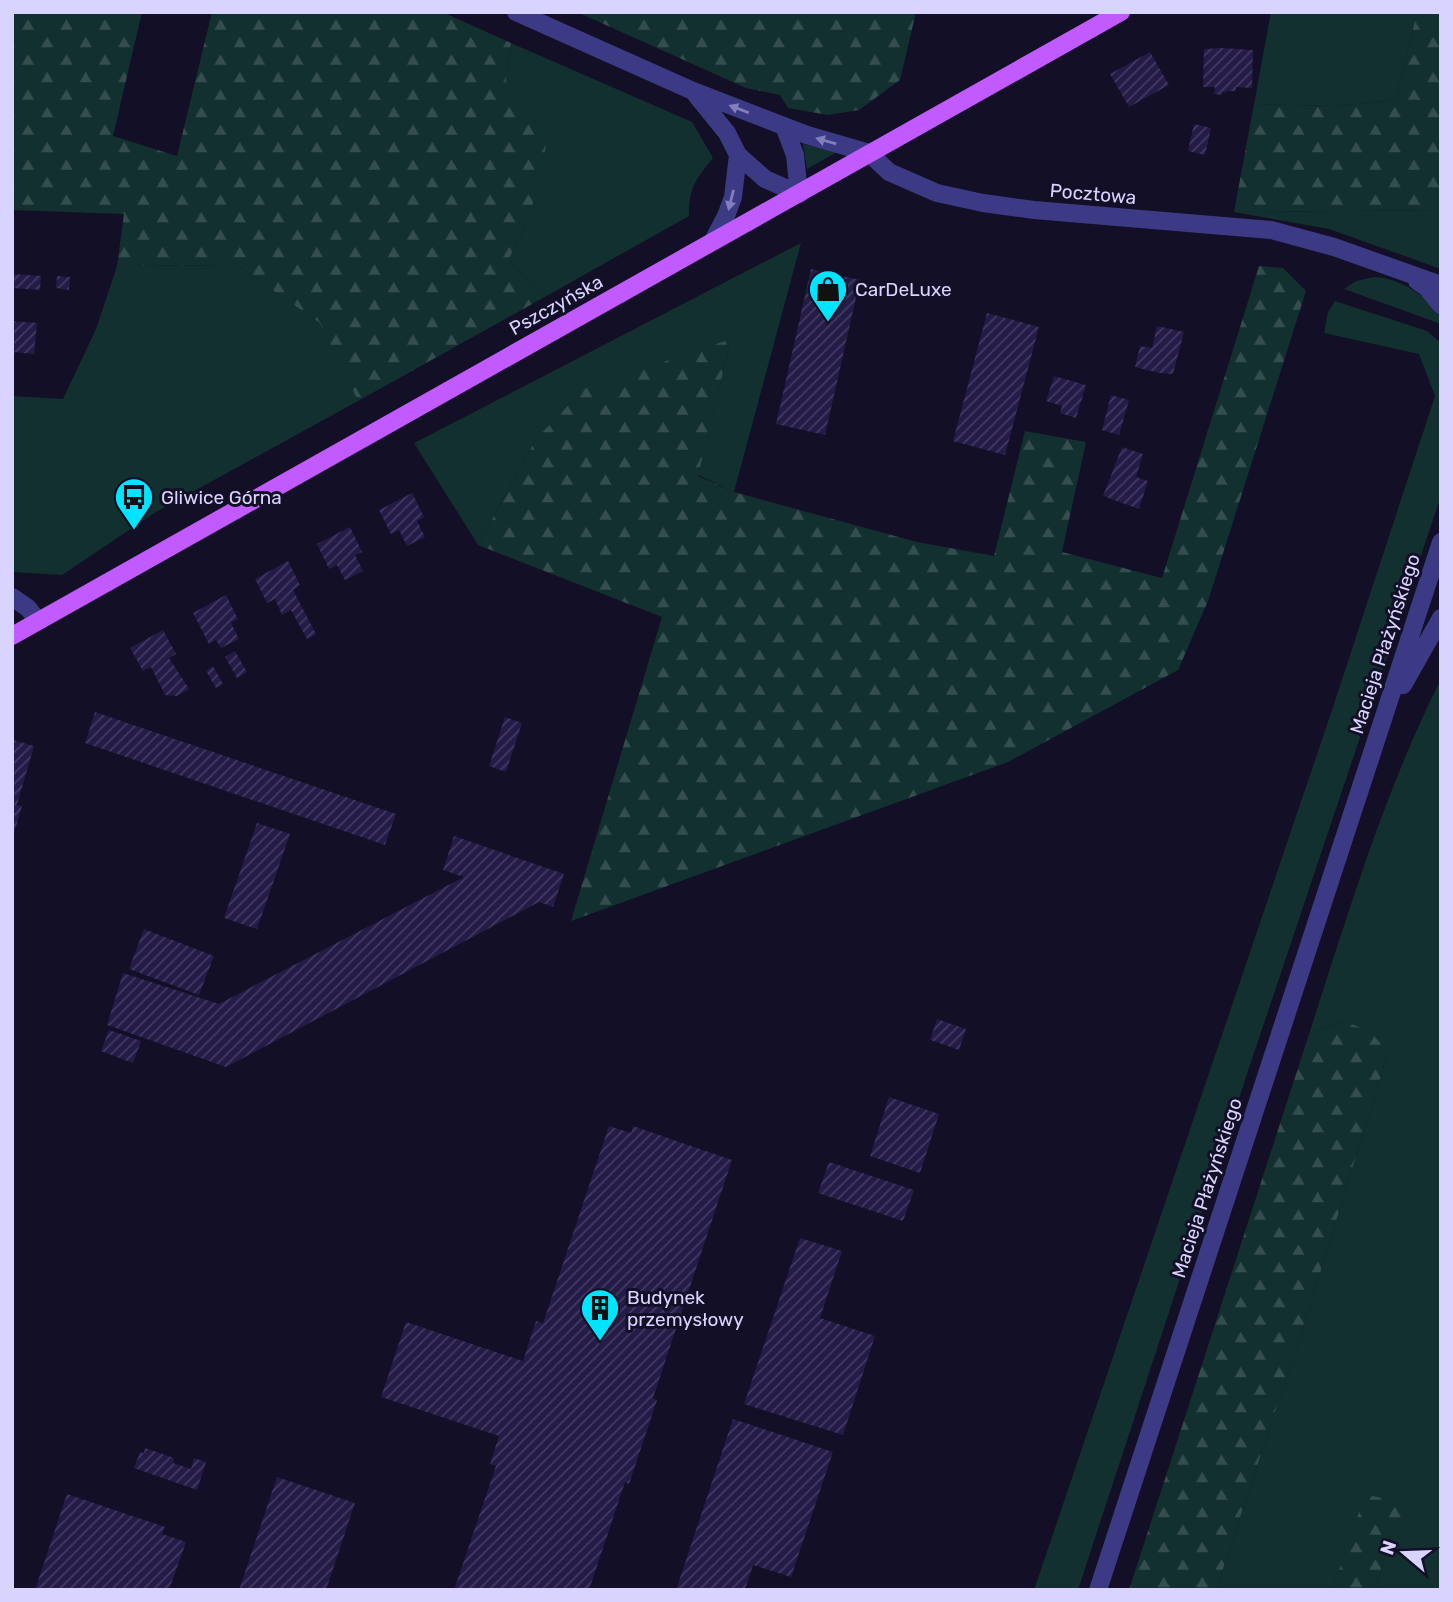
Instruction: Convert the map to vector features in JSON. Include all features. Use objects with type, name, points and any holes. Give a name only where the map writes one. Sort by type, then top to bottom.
[{"type":"main road","name":"Pszczyńska","points":[[12,636],[1121,12]]},
{"type":"street","name":"Pocztowa","points":[[516,12],[694,91],[828,142],[869,152],[889,172],[923,188],[961,199],[1069,214],[1271,230],[1334,247],[1441,285]]},
{"type":"street","name":"Pocztowa","points":[[694,91],[727,133],[738,155],[765,179],[799,194]]},
{"type":"street","points":[[784,126],[795,155],[799,194]]},
{"type":"street","points":[[713,241],[733,197],[738,155]]},
{"type":"street","name":"Pocztowa","points":[[1409,274],[1427,288],[1441,305]]},
{"type":"street","name":"Macieja Płażyńskiego","points":[[1098,1590],[1441,542]]},
{"type":"street","points":[[12,597],[28,608],[38,621]]},
{"type":"street","name":"Macieja Płażyńskiego","points":[[1356,798],[1408,674],[1441,618]]},
{"type":"green space","points":[[12,12],[142,12],[113,136],[177,156],[212,12],[442,12],[511,43],[506,81],[546,146],[530,216],[509,259],[543,298],[358,401],[320,323],[237,265],[117,266],[124,214],[12,210]]},
{"type":"green space","points":[[577,12],[916,12],[900,80],[859,110],[828,115],[788,108],[780,95],[746,88]]},
{"type":"green space","points":[[1271,12],[1417,12],[1396,100],[1336,106],[1254,104]]},
{"type":"green space","points":[[1417,12],[1441,12],[1441,210],[1234,212],[1254,104],[1336,106],[1396,100]]},
{"type":"green space","points":[[511,43],[692,122],[713,158],[695,184],[690,198],[689,216],[543,298],[509,259],[530,216],[506,81]]},
{"type":"green space","points":[[803,144],[837,151],[837,152],[807,169]]},
{"type":"green space","points":[[1441,210],[1441,269],[1329,229],[1234,212]]},
{"type":"green space","points":[[801,243],[734,492],[698,475],[731,339],[536,439],[478,545],[414,443]]},
{"type":"green space","points":[[237,265],[321,323],[358,401],[156,512],[62,575],[12,572],[12,396],[63,399],[96,329],[117,266]]},
{"type":"green space","points":[[1259,266],[1283,268],[1306,291],[1208,601],[1178,670],[1008,762],[571,921],[662,617],[478,545],[536,439],[584,389],[731,339],[698,476],[734,492],[917,542],[994,556],[1025,431],[1086,442],[1062,552],[1162,578]]},
{"type":"green space","points":[[1374,277],[1402,284],[1419,294],[1441,313],[1441,324],[1344,289],[1356,281]]},
{"type":"green space","points":[[1335,301],[1427,331],[1441,343],[1441,496],[1078,1590],[1034,1590],[1333,707],[1435,396],[1419,354],[1324,333],[1328,312]]},
{"type":"green space","points":[[1441,679],[1441,1590],[1376,1590],[1388,1542],[1409,1502],[1365,1496],[1332,1590],[1216,1590],[1310,1306],[1388,1053],[1343,1021],[1309,1034],[1384,809]]},
{"type":"green space","points":[[1343,1021],[1370,1031],[1388,1053],[1310,1306],[1216,1590],[1129,1590],[1309,1034]]},
{"type":"green space","points":[[1365,1495],[1410,1502],[1388,1542],[1376,1590],[1332,1590]]},
{"type":"building","points":[[1204,49],[1253,50],[1252,88],[1236,87],[1236,91],[1222,91],[1222,95],[1214,94],[1215,87],[1203,87]]},
{"type":"building","points":[[1150,52],[1169,85],[1129,107],[1110,74]]},
{"type":"building","points":[[1194,124],[1211,128],[1205,155],[1188,151]]},
{"type":"building","points":[[811,269],[860,280],[825,435],[776,424]]},
{"type":"building","points":[[13,274],[41,276],[40,290],[12,288]]},
{"type":"building","points":[[57,276],[70,277],[69,290],[56,288]]},
{"type":"building","points":[[987,313],[1039,327],[1005,455],[953,441]]},
{"type":"building","points":[[12,321],[37,323],[34,354],[12,352]]},
{"type":"building","points":[[1157,326],[1184,332],[1173,374],[1135,367],[1140,346],[1152,348]]},
{"type":"building","points":[[1054,376],[1086,385],[1076,418],[1060,413],[1062,406],[1046,401]]},
{"type":"building","points":[[1111,395],[1129,400],[1119,435],[1102,430]]},
{"type":"building","points":[[1122,447],[1143,454],[1136,477],[1148,481],[1139,509],[1103,496]]},
{"type":"building","points":[[412,493],[424,517],[417,521],[425,537],[407,546],[399,530],[391,534],[379,510]]},
{"type":"building","points":[[350,527],[362,552],[355,555],[363,571],[345,580],[337,565],[329,569],[317,544]]},
{"type":"building","points":[[288,561],[300,585],[293,590],[316,634],[307,639],[291,610],[282,615],[275,599],[267,603],[255,579]]},
{"type":"building","points":[[226,595],[238,619],[231,623],[239,639],[221,648],[216,640],[209,644],[193,613]]},
{"type":"building","points":[[163,630],[176,654],[169,658],[189,689],[177,696],[165,695],[151,667],[143,671],[130,648]]},
{"type":"building","points":[[235,651],[247,672],[237,678],[225,657]]},
{"type":"building","points":[[213,666],[223,684],[216,688],[206,671]]},
{"type":"building","points":[[95,712],[396,814],[385,845],[85,743]]},
{"type":"building","points":[[505,717],[522,723],[506,772],[489,766]]},
{"type":"building","points":[[14,740],[34,746],[17,805],[22,806],[13,837]]},
{"type":"building","points":[[257,823],[290,834],[257,929],[224,918]]},
{"type":"building","points":[[454,836],[564,874],[553,907],[539,902],[226,1067],[107,1025],[123,973],[219,1004],[464,877],[443,870]]},
{"type":"building","points":[[144,929],[214,956],[199,995],[129,969]]},
{"type":"building","points":[[937,1019],[966,1029],[959,1050],[930,1040]]},
{"type":"building","points":[[109,1030],[141,1041],[133,1063],[101,1051]]},
{"type":"building","points":[[889,1097],[939,1114],[920,1173],[870,1156]]},
{"type":"building","name":"Budynek przemysłowy","points":[[609,1126],[631,1133],[633,1126],[732,1160],[653,1398],[657,1400],[629,1484],[625,1482],[589,1590],[454,1590],[496,1466],[490,1464],[499,1436],[381,1397],[406,1322],[523,1361],[536,1321],[543,1323]]},
{"type":"building","points":[[829,1162],[914,1190],[903,1221],[818,1193]]},
{"type":"building","points":[[800,1238],[842,1251],[820,1318],[875,1336],[843,1435],[744,1404]]},
{"type":"building","points":[[733,1419],[833,1452],[791,1577],[753,1565],[745,1590],[676,1590]]},
{"type":"building","points":[[145,1448],[174,1458],[173,1463],[191,1469],[194,1458],[206,1462],[197,1490],[134,1468],[140,1452],[144,1453]]},
{"type":"building","points":[[277,1477],[355,1503],[326,1590],[239,1590]]},
{"type":"building","points":[[67,1494],[165,1527],[162,1534],[186,1542],[169,1590],[35,1590]]},
{"type":"place","name":"CarDeLuxe","points":[[828,323]]},
{"type":"place","name":"Gliwice Górna","points":[[134,531]]},
{"type":"place","name":"Budynek przemysłowy","points":[[600,1342]]}]
